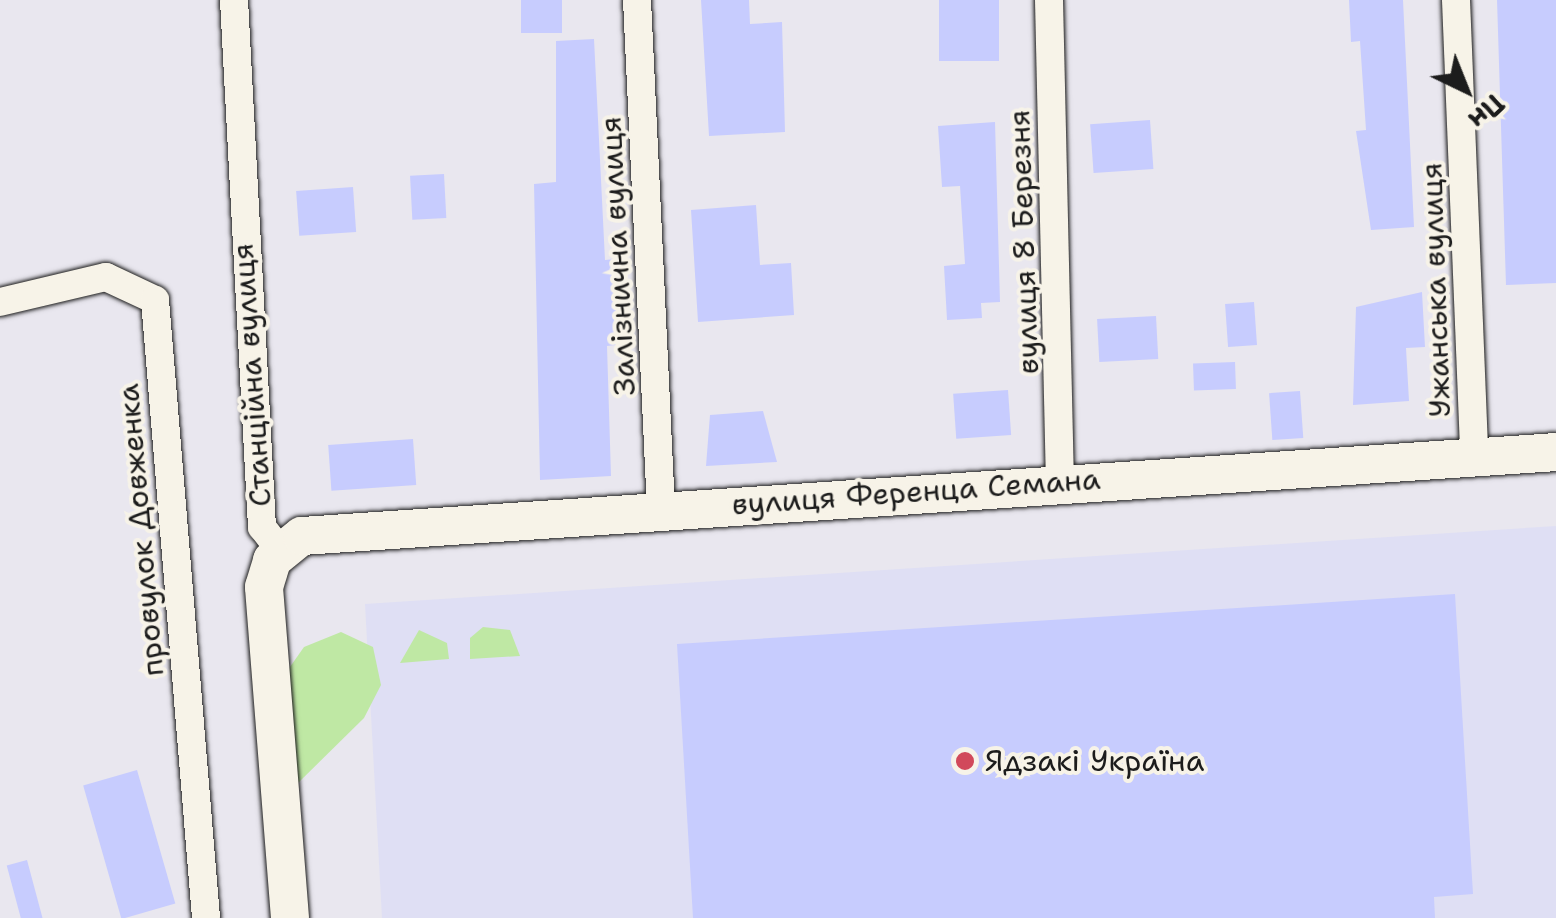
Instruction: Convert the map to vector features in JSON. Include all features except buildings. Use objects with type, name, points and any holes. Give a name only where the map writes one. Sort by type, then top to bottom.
[{"type":"street","name":"Станційна вулиця","points":[[234,0],[261,508],[280,550],[266,571],[265,628],[290,918]]},
{"type":"street","name":"Залізнична вулиця","points":[[637,0],[661,508]]},
{"type":"street","name":"вулиця 8 Березня","points":[[1049,0],[1060,482]]},
{"type":"street","name":"Ужанська вулиця","points":[[1456,0],[1474,458]]},
{"type":"street","name":"провулок Довженка","points":[[0,302],[106,278],[154,300],[206,918]]},
{"type":"street","name":"вулиця Ференца Семана","points":[[280,550],[320,532],[1556,452]]},
{"type":"shaded area","name":"Ядзакі Україна","points":[[1556,526],[1556,918],[382,918],[365,604]]},
{"type":"green space","points":[[483,627],[510,630],[520,656],[470,659],[470,638]]},
{"type":"green space","points":[[419,630],[447,643],[449,659],[400,663]]},
{"type":"green space","points":[[341,632],[373,647],[381,685],[364,718],[297,784],[285,674],[304,647]]},
{"type":"place","name":"Ядзакі Україна","points":[[965,761]]}]
